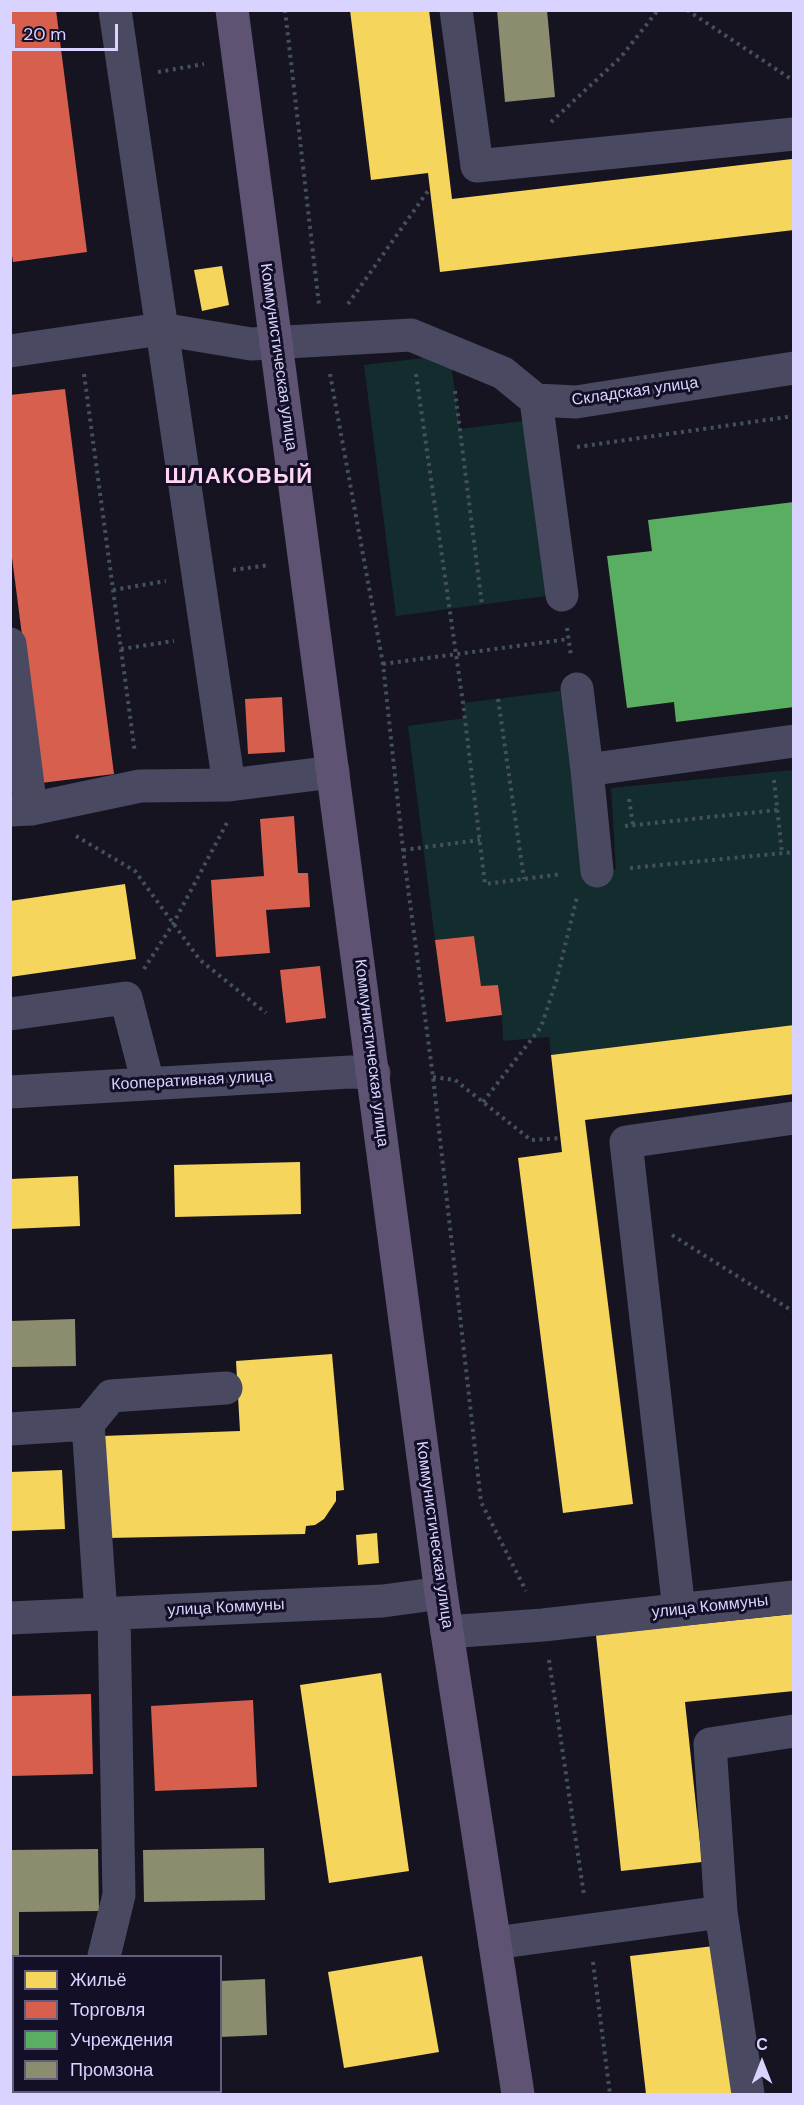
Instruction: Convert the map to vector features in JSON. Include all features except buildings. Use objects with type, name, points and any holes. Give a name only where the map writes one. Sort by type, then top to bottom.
[{"type":"main road","name":"Коммунистическая улица","points":[[232,10],[441,1593],[518,2094]]},
{"type":"street","points":[[115,10],[229,785]]},
{"type":"street","points":[[456,10],[477,166],[794,134]]},
{"type":"street","points":[[10,351],[161,329],[251,344],[411,335],[503,373],[536,400],[562,595]]},
{"type":"street","name":"Складская улица","points":[[536,400],[576,402],[794,368]]},
{"type":"street","points":[[10,644],[21,809],[140,786],[229,785],[333,772]]},
{"type":"street","points":[[577,689],[592,828],[590,871]]},
{"type":"street","points":[[587,770],[782,743]]},
{"type":"street","points":[[10,1014],[126,998],[148,1083]]},
{"type":"street","name":"Кооперативная улица","points":[[10,1092],[374,1072]]},
{"type":"street","points":[[680,1610],[626,1142],[794,1118]]},
{"type":"street","points":[[104,1955],[119,1895],[107,1614],[88,1424],[111,1396],[226,1388]]},
{"type":"street","points":[[10,1428],[88,1424]]},
{"type":"street","name":"улица Коммуны","points":[[10,1618],[383,1601],[441,1593]]},
{"type":"street","name":"улица Коммуны","points":[[447,1632],[543,1625],[794,1597]]},
{"type":"street","points":[[748,2094],[721,1912],[710,1744],[794,1731]]},
{"type":"street","points":[[495,1943],[721,1912]]},
{"type":"path","points":[[285,10],[324,339],[383,664],[481,1502],[543,1625],[560,1728],[610,2094]]},
{"type":"path","points":[[546,127],[621,57],[658,10]]},
{"type":"path","points":[[687,10],[794,81]]},
{"type":"path","points":[[124,77],[214,62]]},
{"type":"path","points":[[324,339],[430,188]]},
{"type":"path","points":[[411,335],[464,711],[485,884],[590,871],[794,852]]},
{"type":"path","points":[[450,351],[482,605]]},
{"type":"path","points":[[84,371],[140,786]]},
{"type":"path","points":[[543,452],[794,417]]},
{"type":"path","points":[[562,595],[577,689]]},
{"type":"path","points":[[121,649],[206,636]]},
{"type":"path","points":[[383,664],[569,639]]},
{"type":"path","points":[[498,699],[524,879]]},
{"type":"path","points":[[782,743],[777,810],[782,853]]},
{"type":"path","points":[[126,998],[173,924],[231,816],[229,785]]},
{"type":"path","points":[[21,809],[135,871],[200,960],[266,1013]]},
{"type":"path","points":[[592,828],[777,810]]},
{"type":"path","points":[[403,850],[480,840]]},
{"type":"path","points":[[483,1102],[541,1027],[590,871]]},
{"type":"path","points":[[433,1077],[455,1080],[531,1140],[561,1138]]},
{"type":"path","points":[[635,1211],[794,1312]]},
{"type":"green space","points":[[450,355],[460,429],[523,421],[546,596],[396,616],[364,365]]},
{"type":"green space","points":[[560,691],[584,871],[616,869],[611,788],[793,770],[793,1025],[551,1055],[549,1037],[503,1041],[498,985],[481,986],[474,936],[435,940],[408,726],[465,718],[463,703]]},
{"type":"district","name":"ШЛАКОВЫЙ","points":[[239,477]]}]
